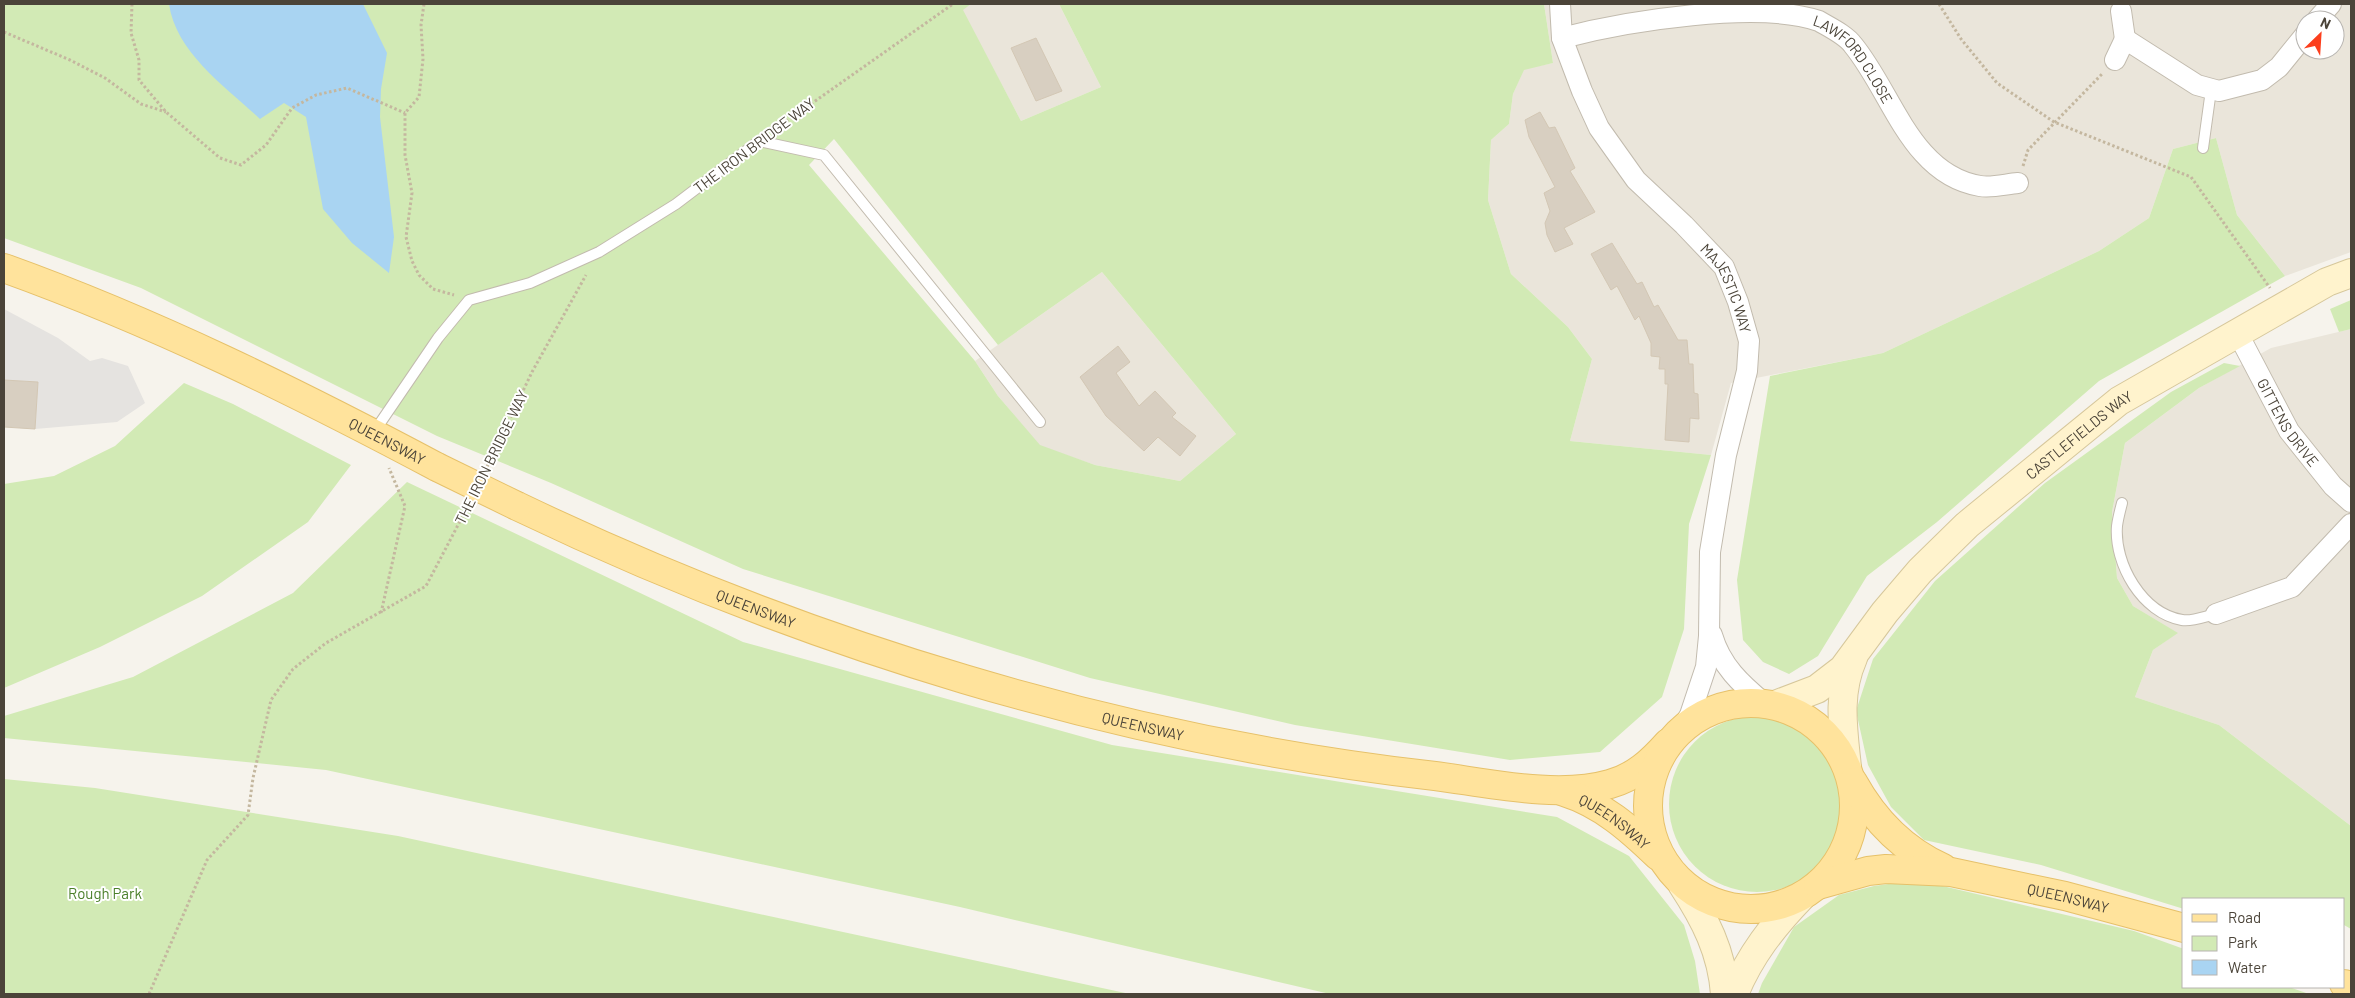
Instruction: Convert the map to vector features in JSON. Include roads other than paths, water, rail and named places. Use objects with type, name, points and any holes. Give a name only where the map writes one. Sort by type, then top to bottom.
[{"type":"main road","name":"QUEENSWAY","points":[[4,268],[152,325],[246,369],[374,433],[437,468],[610,550],[732,601],[893,657],[1022,695],[1148,727],[1358,768],[1560,791],[1579,797],[1608,813],[1663,861],[1682,884],[1709,901],[1740,909],[1772,908],[1810,891],[1868,871],[1886,869],[1951,872],[2066,896],[2182,927]]},
{"type":"main road","name":"CASTLEFIELDS WAY","points":[[1770,705],[1817,689],[1843,669],[1896,598],[1920,571],[1967,525],[2119,401],[2327,282],[2351,273]]},
{"type":"main road","name":"CASTLEFIELDS WAY","points":[[1849,772],[1842,701],[1843,686],[1854,656]]},
{"type":"main road","name":"QUEENSWAY","points":[[1770,705],[1805,718],[1830,739],[1866,806],[1900,841],[1934,864],[1951,872]]},
{"type":"main road","points":[[1663,861],[1650,832],[1647,801],[1653,770],[1674,736],[1706,712],[1728,706],[1770,705]]},
{"type":"main road","name":"QUEENSWAY","points":[[1560,791],[1595,788],[1624,779],[1653,760],[1674,736]]},
{"type":"main road","points":[[1734,994],[1762,942],[1838,863],[1850,836],[1854,807],[1849,772]]},
{"type":"main road","points":[[1682,884],[1710,932],[1719,955],[1725,994]]},
{"type":"street","name":"MAJESTIC WAY","points":[[1560,4],[1562,38],[1582,91],[1604,135],[1636,180],[1684,225],[1724,267],[1738,302],[1749,342],[1747,371],[1726,455],[1710,552],[1708,652],[1703,681],[1690,715],[1674,736]]},
{"type":"street","name":"LAWFORD CLOSE","points":[[1562,38],[1630,20],[1736,6],[1778,8],[1818,20],[1852,43],[1880,83],[1912,140],[1927,158],[1958,180],[1982,186],[2018,183]]},
{"type":"street","points":[[2115,60],[2125,39],[2121,11]]},
{"type":"street","points":[[2125,39],[2197,85],[2219,91],[2262,80],[2279,67],[2295,47]]},
{"type":"street","name":"GITTENS DRIVE","points":[[2237,332],[2289,431],[2333,486],[2351,502]]},
{"type":"street","points":[[2216,614],[2292,587],[2351,524]]},
{"type":"street","name":"MAJESTIC WAY","points":[[1709,618],[1712,636],[1723,662],[1731,674],[1770,705]]},
{"type":"lane","points":[[2203,148],[2211,90]]},
{"type":"lane","name":"THE IRON BRIDGE WAY","points":[[374,433],[438,338],[469,300],[530,282],[599,252],[676,204],[759,141],[824,155],[1040,422]]},
{"type":"lane","points":[[2122,503],[2117,527],[2121,553],[2124,568],[2140,594],[2157,610],[2183,620],[2216,614]]},
{"type":"water","points":[[169,4],[363,4],[387,53],[381,89],[380,117],[394,237],[389,273],[352,243],[323,209],[306,117],[284,103],[260,119],[204,68],[192,53],[181,38]]},
{"type":"park label","name":"Rough Park","points":[[105,893]]}]
